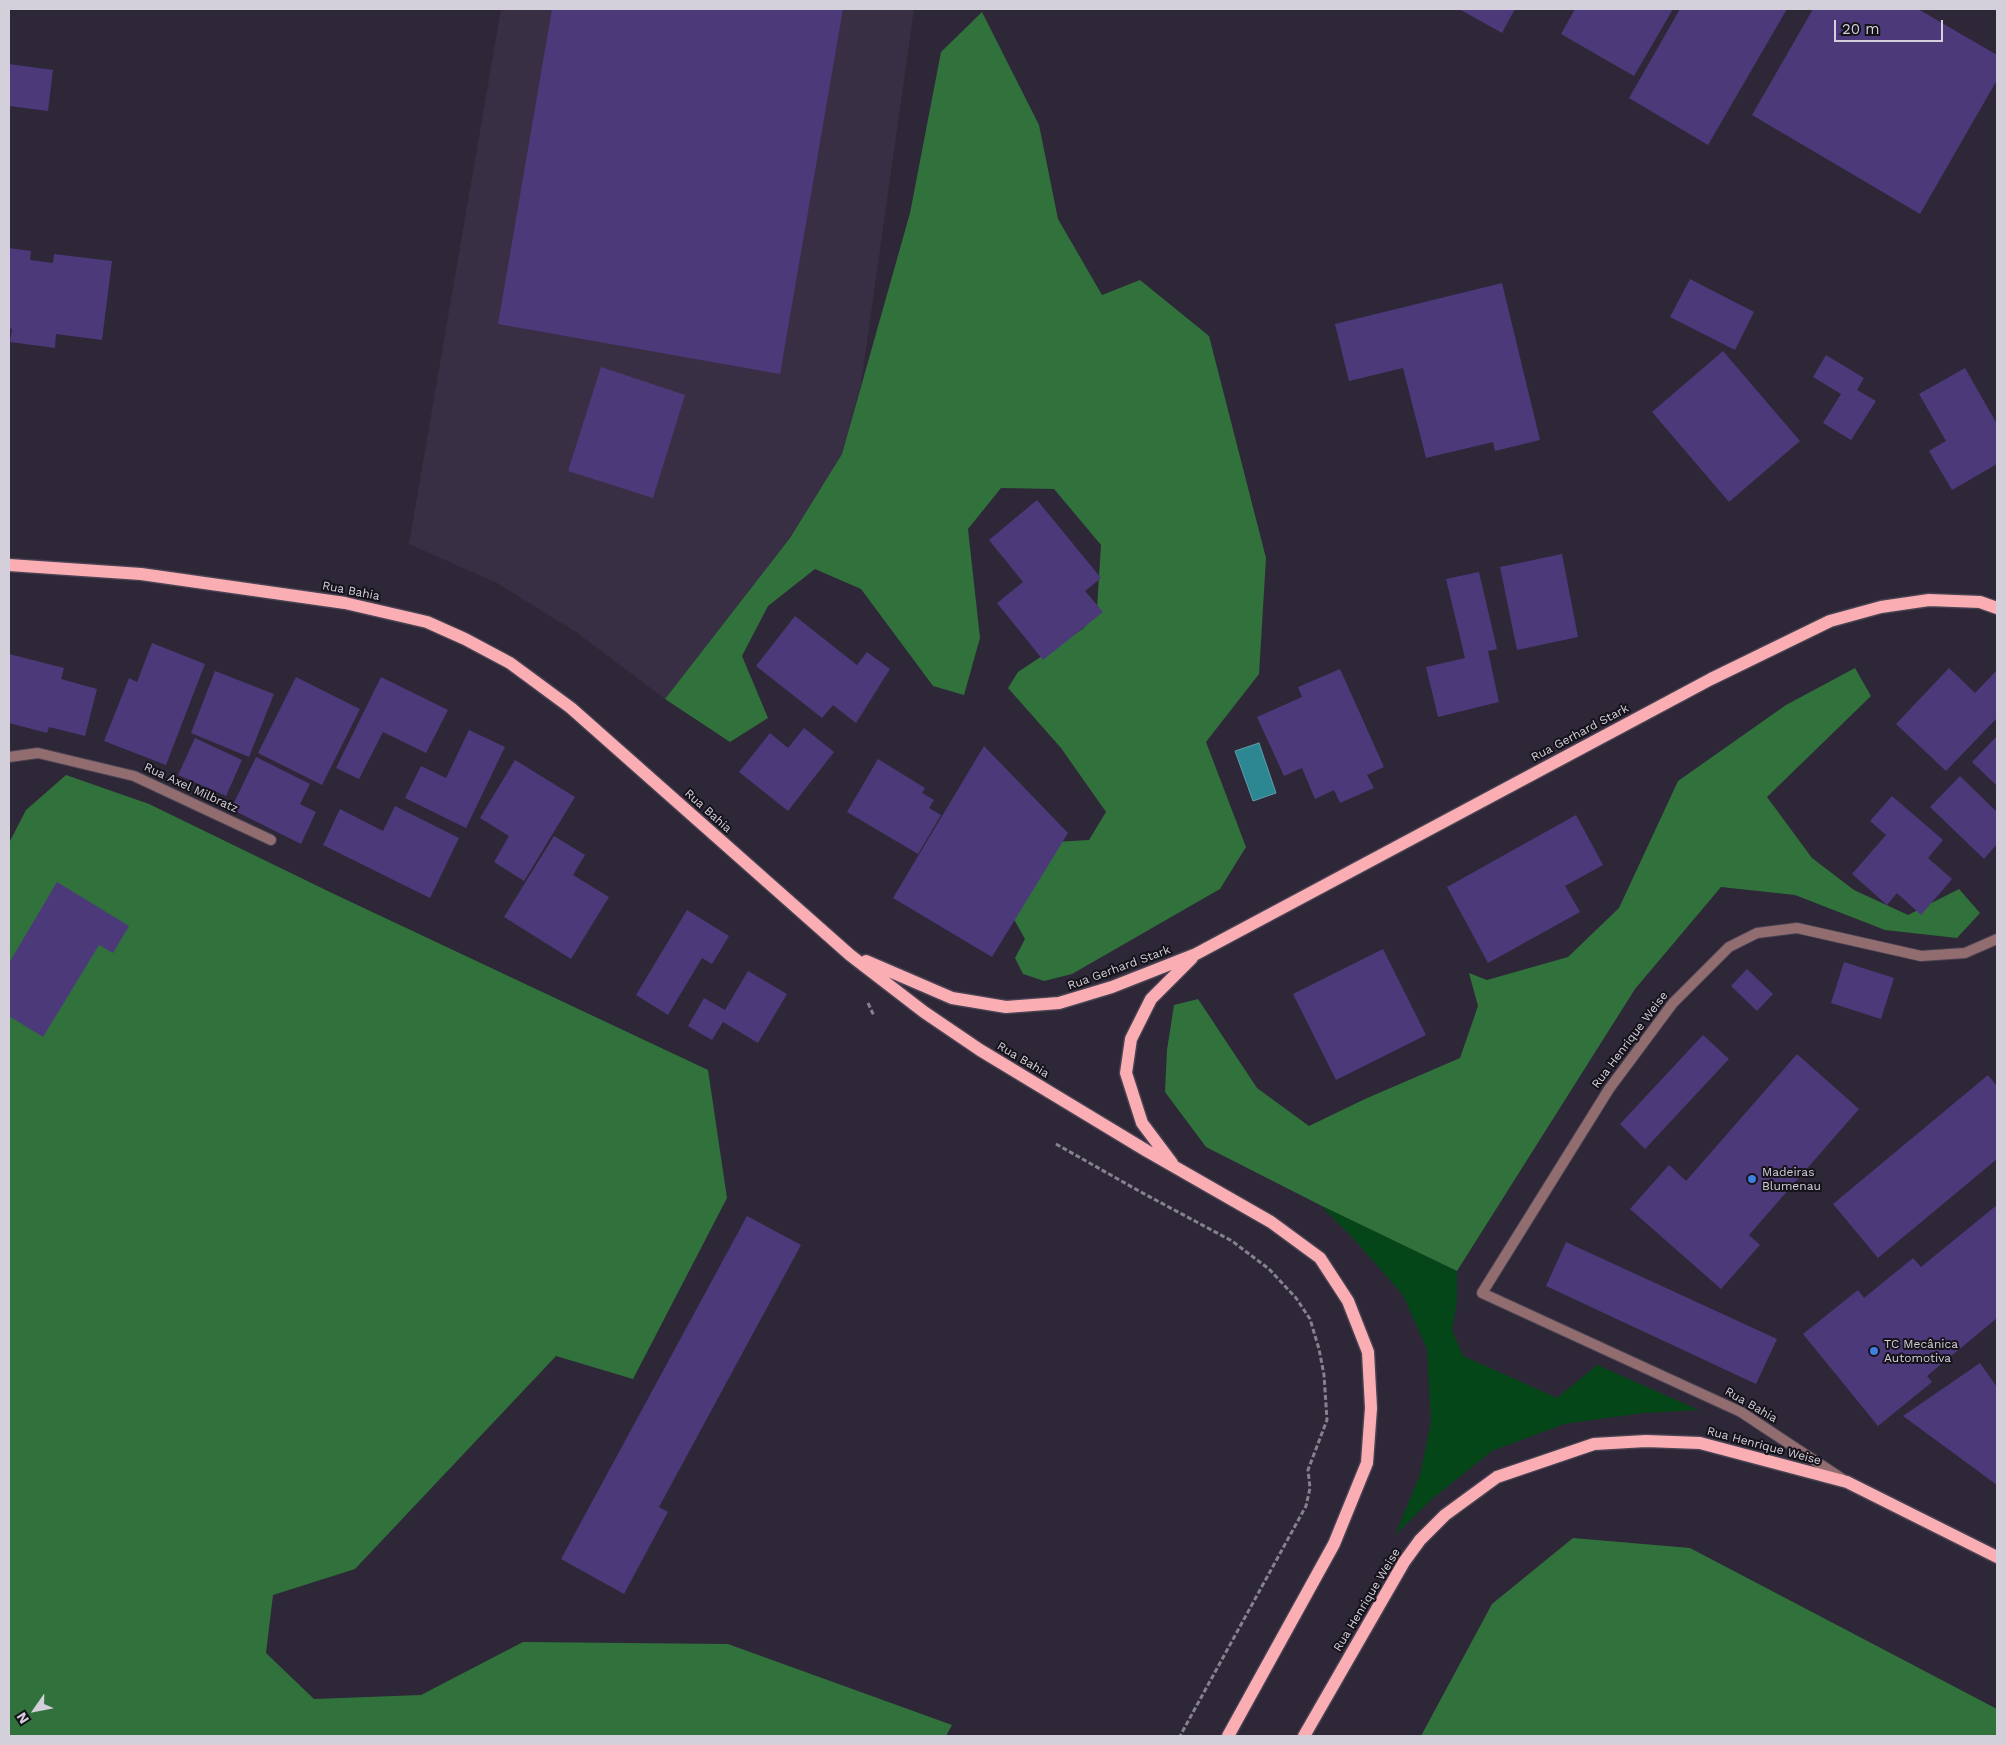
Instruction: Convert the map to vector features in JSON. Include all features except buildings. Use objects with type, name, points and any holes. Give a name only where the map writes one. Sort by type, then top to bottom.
[{"type":"main road","name":"Rua Bahia","points":[[9,564],[140,574],[345,603],[427,622],[466,639],[510,664],[571,708],[850,954],[924,1012],[980,1050],[1176,1168],[1271,1222],[1320,1258],[1348,1300],[1368,1352],[1371,1408],[1368,1463],[1334,1544],[1228,1736]]},
{"type":"main road","name":"Rua Gerhard Stark","points":[[850,954],[952,998],[1006,1007],[1059,1003],[1112,987],[1196,954],[1711,679],[1830,621],[1881,607],[1929,600],[1980,602],[1997,608]]},
{"type":"main road","name":"Rua Gerhard Stark","points":[[1176,1168],[1142,1123],[1126,1072],[1131,1039],[1151,999],[1196,954]]},
{"type":"main road","name":"Rua Henrique Weise","points":[[1304,1736],[1404,1562],[1420,1540],[1445,1515],[1497,1477],[1594,1444],[1646,1441],[1700,1443],[1847,1482]]},
{"type":"main road","name":"Rua Bahia","points":[[1847,1482],[1997,1557]]},
{"type":"street","name":"Rua Axel Milbratz","points":[[9,757],[38,753],[134,776],[271,840]]},
{"type":"street","name":"Rua Henrique Weise","points":[[1482,1293],[1609,1089],[1673,1003],[1729,947],[1757,933],[1797,928],[1921,956],[1965,953],[1997,939]]},
{"type":"street","name":"Rua Bahia","points":[[1482,1293],[1741,1412],[1847,1482]]},
{"type":"path","points":[[1056,1144],[1139,1192],[1232,1241],[1269,1269],[1296,1298],[1310,1319],[1319,1349],[1324,1375],[1327,1420],[1308,1470],[1310,1488],[1306,1506],[1180,1736]]},
{"type":"shaded area","points":[[501,9],[914,9],[861,384],[842,454],[790,538],[665,699],[576,632],[497,583],[409,544]]},
{"type":"green space","points":[[982,12],[1039,125],[1058,219],[1102,295],[1140,280],[1209,336],[1266,558],[1259,674],[1206,742],[1246,847],[1220,889],[1072,974],[1044,981],[1023,974],[1015,958],[1025,939],[1011,914],[1054,842],[1089,840],[1106,812],[1061,748],[1008,688],[1018,672],[1084,628],[1097,609],[1101,545],[1054,489],[1001,488],[968,529],[980,638],[964,695],[933,686],[861,589],[815,569],[768,606],[742,656],[768,718],[730,742],[665,699],[790,538],[842,454],[910,213],[941,52]]},
{"type":"green space","points":[[1855,668],[1871,696],[1767,797],[1812,858],[1854,890],[1908,915],[1959,889],[1980,913],[1957,938],[1885,930],[1795,895],[1721,887],[1635,989],[1457,1271],[1320,1205],[1206,1147],[1165,1092],[1167,1050],[1174,1005],[1198,999],[1257,1088],[1309,1126],[1365,1099],[1460,1058],[1478,1006],[1469,973],[1487,980],[1568,957],[1619,908],[1678,781],[1786,705]]},
{"type":"green space","points":[[66,775],[149,804],[334,894],[708,1070],[727,1198],[633,1379],[556,1356],[355,1569],[273,1595],[266,1653],[314,1699],[421,1695],[523,1642],[728,1644],[952,1725],[946,1736],[9,1736],[9,843],[26,810]]},
{"type":"green space","points":[[1320,1205],[1457,1271],[1457,1301],[1452,1330],[1463,1356],[1557,1398],[1597,1365],[1699,1410],[1643,1413],[1564,1424],[1492,1451],[1433,1498],[1395,1535],[1420,1475],[1431,1422],[1427,1349],[1403,1295],[1353,1238]]},
{"type":"green space","points":[[1573,1538],[1690,1548],[1997,1709],[1997,1736],[1421,1736],[1492,1604]]},
{"type":"water","points":[[1259,743],[1276,793],[1253,801],[1235,751]]},
{"type":"place","name":"Madeiras Blumenau","points":[[1752,1179]]},
{"type":"place","name":"TC Mecânica Automotiva","points":[[1874,1351]]}]
